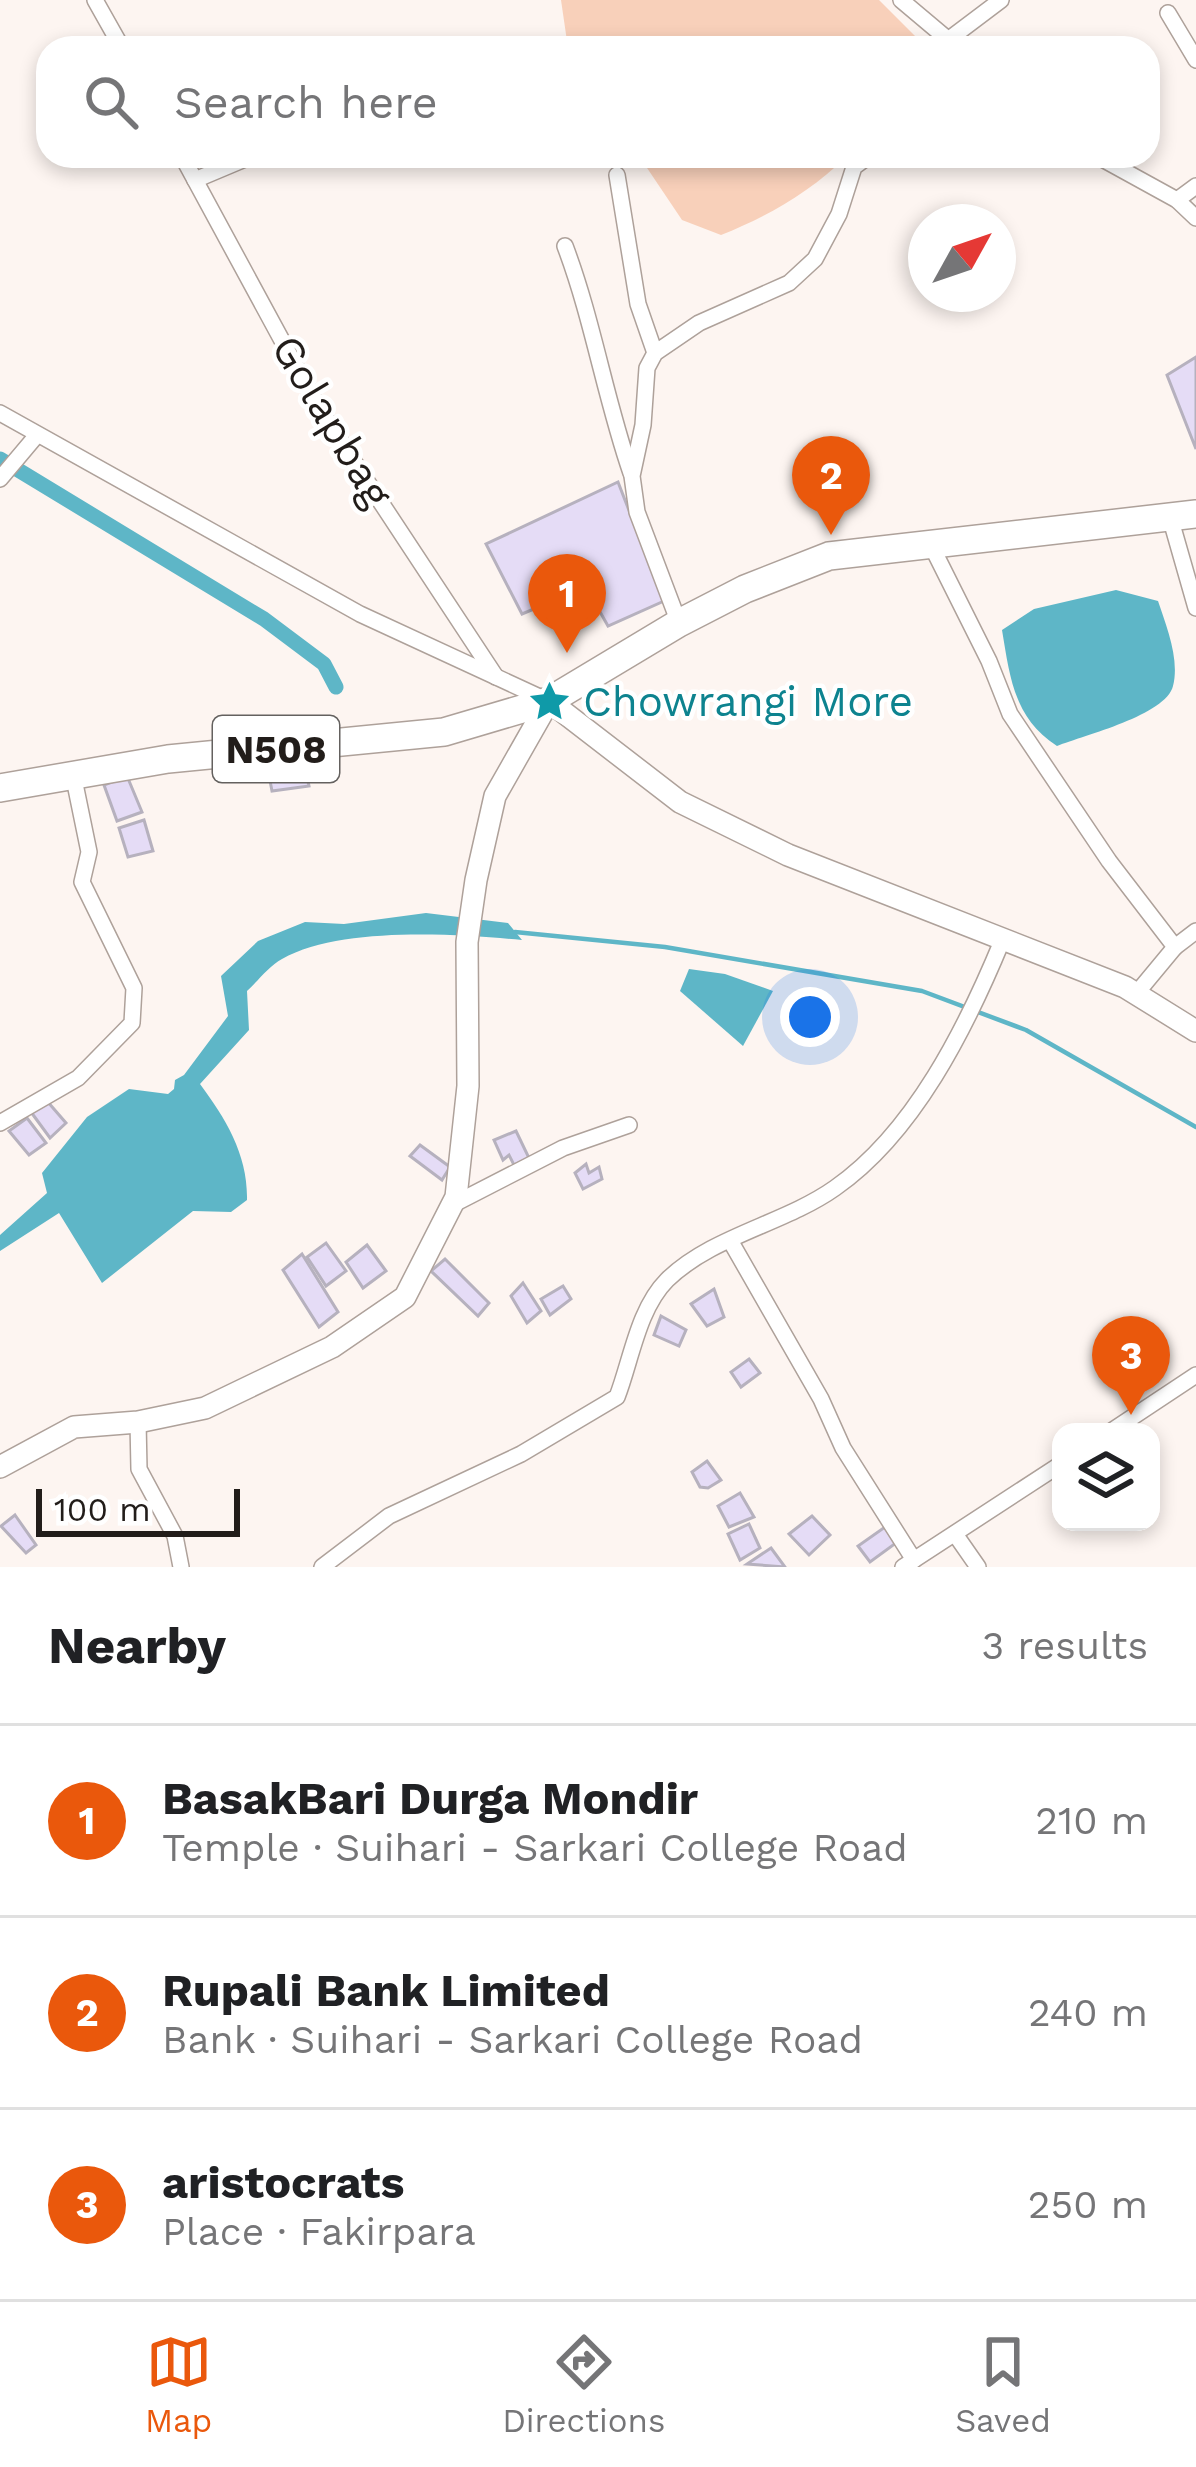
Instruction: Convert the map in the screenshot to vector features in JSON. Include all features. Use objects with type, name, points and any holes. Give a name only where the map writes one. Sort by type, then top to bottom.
[{"type":"highway","name":"N508","points":[[0,788],[169,759],[444,732],[549,701],[679,623],[746,589],[830,556],[1183,516]]},
{"type":"street","points":[[95,0],[115,36]]},
{"type":"street","points":[[901,0],[944,36]]},
{"type":"street","points":[[962,36],[1001,0]]},
{"type":"street","points":[[1168,13],[1196,60]]},
{"type":"street","name":"Golapbag","points":[[188,168],[318,407],[496,677]]},
{"type":"street","points":[[195,180],[224,168]]},
{"type":"street","points":[[632,476],[643,425],[647,368],[655,353],[699,323],[789,283],[814,259],[839,214],[854,168]]},
{"type":"street","points":[[1119,168],[1177,200],[1196,218]]},
{"type":"street","points":[[617,176],[633,282],[655,353]]},
{"type":"street","points":[[1177,200],[1196,185]]},
{"type":"street","points":[[566,246],[632,476],[637,512],[679,623]]},
{"type":"street","points":[[0,413],[360,614],[549,701],[680,802],[788,855],[1136,994],[1196,1030]]},
{"type":"street","points":[[2,477],[37,435]]},
{"type":"street","points":[[1183,516],[1196,608]]},
{"type":"street","points":[[931,545],[1010,714],[1109,861],[1175,947]]},
{"type":"street","points":[[0,1467],[74,1427],[138,1422],[205,1408],[350,1335],[405,1297],[456,1197],[468,1086],[467,942],[495,796],[549,701]]},
{"type":"street","points":[[0,1123],[78,1078],[132,1023],[134,988],[82,882],[89,852],[73,775]]},
{"type":"street","points":[[1136,994],[1175,947],[1196,932]]},
{"type":"street","points":[[322,1567],[389,1516],[521,1454],[617,1397],[644,1317],[666,1281],[833,1190],[874,1156],[950,1052],[1002,941]]},
{"type":"street","points":[[452,1205],[562,1148],[628,1125]]},
{"type":"street","points":[[731,1242],[909,1563],[1052,1470]]},
{"type":"street","points":[[1123,1423],[1196,1375]]},
{"type":"street","points":[[138,1422],[139,1469],[175,1536],[181,1567]]},
{"type":"street","points":[[956,1534],[978,1567]]},
{"type":"shaded area","points":[[561,0],[879,0],[915,36],[566,36]]},
{"type":"shaded area","points":[[647,168],[833,168],[788,202],[721,235],[682,220]]},
{"type":"water","points":[[1116,590],[1158,601],[1173,654],[1173,686],[1141,715],[1057,746],[1031,723],[1016,696],[1002,630],[1034,609]]},
{"type":"water","points":[[426,913],[508,923],[522,940],[400,935],[335,941],[282,959],[247,991],[249,1030],[200,1084],[234,1138],[244,1168],[247,1200],[231,1212],[193,1211],[102,1283],[59,1213],[0,1251],[0,1235],[47,1193],[42,1173],[87,1117],[129,1089],[168,1094],[174,1089],[175,1080],[184,1075],[228,1016],[221,976],[258,941],[305,922],[344,924]]},
{"type":"water","points":[[689,969],[725,974],[773,991],[743,1046],[680,991]]},
{"type":"building","points":[[1196,357],[1196,449],[1167,375]]},
{"type":"building","points":[[618,482],[664,601],[608,626],[586,587],[522,614],[486,544]]},
{"type":"building","points":[[303,758],[309,786],[272,791],[266,760]]},
{"type":"building","points":[[127,776],[142,812],[117,821],[104,785]]},
{"type":"building","points":[[144,820],[153,851],[128,857],[119,828]]},
{"type":"building","points":[[47,1101],[66,1123],[50,1138],[31,1112]]},
{"type":"building","points":[[27,1118],[46,1143],[29,1155],[9,1131]]},
{"type":"building","points":[[516,1131],[529,1158],[514,1165],[509,1155],[503,1160],[494,1140]]},
{"type":"building","points":[[420,1145],[450,1167],[442,1180],[410,1156]]},
{"type":"building","points":[[586,1164],[589,1173],[599,1167],[602,1179],[583,1189],[575,1173]]},
{"type":"building","points":[[326,1243],[346,1271],[326,1286],[307,1257]]},
{"type":"building","points":[[367,1245],[386,1271],[363,1288],[346,1262]]},
{"type":"building","points":[[302,1254],[338,1312],[319,1327],[283,1270]]},
{"type":"building","points":[[445,1259],[489,1303],[478,1316],[431,1271]]},
{"type":"building","points":[[523,1283],[541,1311],[527,1323],[511,1296]]},
{"type":"building","points":[[563,1286],[571,1299],[550,1315],[541,1299]]},
{"type":"building","points":[[714,1289],[724,1317],[707,1326],[691,1304]]},
{"type":"building","points":[[661,1316],[686,1330],[679,1346],[654,1335]]},
{"type":"building","points":[[749,1359],[760,1373],[741,1387],[731,1372]]},
{"type":"building","points":[[707,1461],[721,1480],[708,1488],[700,1487],[692,1472]]},
{"type":"building","points":[[740,1493],[754,1517],[729,1527],[718,1506]]},
{"type":"building","points":[[15,1515],[36,1545],[26,1553],[1,1526]]},
{"type":"building","points":[[812,1516],[830,1535],[809,1555],[789,1534]]},
{"type":"building","points":[[749,1524],[760,1548],[740,1560],[728,1534]]},
{"type":"building","points":[[885,1527],[896,1543],[870,1562],[858,1546]]},
{"type":"building","points":[[771,1548],[785,1567],[747,1564]]},
{"type":"waterway","points":[[0,459],[264,619],[324,664],[336,687]]},
{"type":"waterway","points":[[515,932],[665,947],[922,991],[1026,1030],[1196,1127]]},
{"type":"place","name":"Rupali Bank Limited","points":[[831,535]]},
{"type":"place","name":"BasakBari Durga Mondir","points":[[567,653]]},
{"type":"place","name":"Chowrangi More","points":[[549,701]]},
{"type":"place","name":"aristocrats","points":[[1131,1415]]}]
